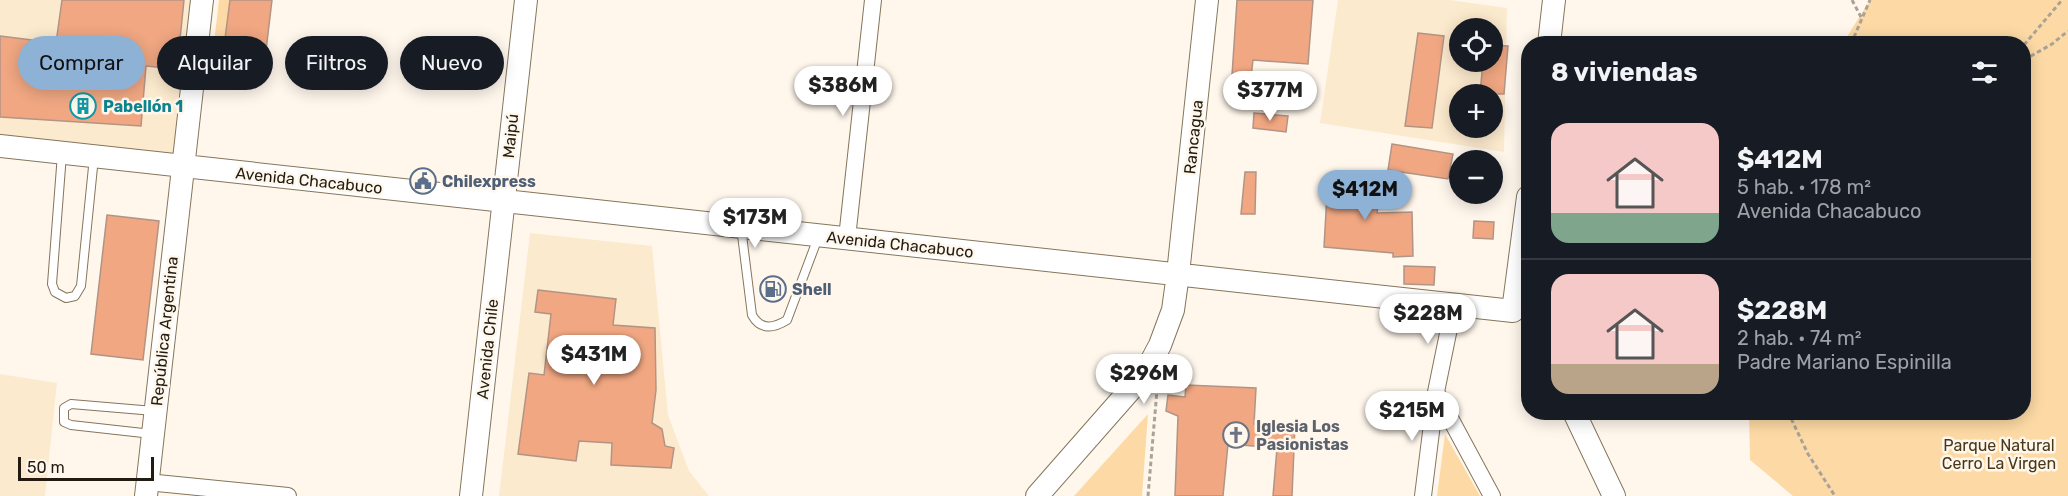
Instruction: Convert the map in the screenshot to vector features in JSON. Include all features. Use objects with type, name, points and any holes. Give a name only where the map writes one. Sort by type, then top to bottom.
[{"type":"main road","name":"República Argentina","points":[[146,489],[202,0]]},
{"type":"main road","name":"Maipú","points":[[503,201],[525,0]]},
{"type":"main road","name":"Rancagua","points":[[1048,493],[1151,362],[1170,319],[1178,274],[1207,0]]},
{"type":"main road","points":[[1550,36],[1554,0]]},
{"type":"main road","name":"Avenida Chacabuco","points":[[0,146],[1454,304],[1521,317]]},
{"type":"main road","name":"Avenida Chile","points":[[471,496],[503,201]]},
{"type":"main road","points":[[1578,420],[1614,496]]},
{"type":"street","points":[[847,238],[873,0]]},
{"type":"street","points":[[1423,496],[1436,392],[1454,304]]},
{"type":"street","points":[[1436,392],[1492,496]]},
{"type":"street","points":[[146,489],[288,496]]},
{"type":"lane","points":[[62,153],[52,284],[55,292],[66,298],[75,296],[81,286],[94,157]]},
{"type":"lane","points":[[741,227],[752,315],[757,323],[766,327],[778,326],[787,320],[819,235]]},
{"type":"lane","points":[[153,434],[71,425],[64,422],[64,408],[71,404],[155,411]]},
{"type":"path","points":[[1852,0],[1861,17]]},
{"type":"path","points":[[1854,36],[1870,0]]},
{"type":"path","points":[[2031,37],[2062,0]]},
{"type":"path","points":[[2031,56],[2052,44],[2068,31]]},
{"type":"path","points":[[1148,496],[1157,386],[1151,362]]},
{"type":"path","points":[[1792,420],[1808,454],[1835,496]]},
{"type":"shaded area","points":[[0,0],[191,0],[187,36],[157,36],[157,90],[181,90],[174,158],[0,139]]},
{"type":"shaded area","points":[[1338,0],[1450,0],[1507,8],[1504,152],[1503,150],[1320,123]]},
{"type":"shaded area","points":[[530,233],[652,246],[668,415],[689,471],[709,496],[499,496]]},
{"type":"shaded area","points":[[0,374],[57,383],[45,496],[0,496]]},
{"type":"green space","points":[[219,0],[230,0],[225,36],[215,36]]},
{"type":"green space","name":"Parque Natural Cerro La Virgen","points":[[1870,0],[2068,0],[2068,496],[1793,496],[1750,460],[1749,420],[2031,420],[2031,36],[1847,36]]},
{"type":"green space","points":[[1148,414],[1142,496],[1074,496]]},
{"type":"green space","points":[[1445,434],[1480,496],[1437,496]]},
{"type":"building","points":[[62,0],[184,0],[180,36],[157,36],[157,67],[146,66],[145,78],[145,36],[57,36]]},
{"type":"building","points":[[230,0],[272,0],[268,36],[225,36]]},
{"type":"building","points":[[1237,0],[1313,0],[1308,64],[1253,60],[1251,77],[1232,75]]},
{"type":"building","points":[[1418,33],[1444,36],[1432,128],[1405,126]]},
{"type":"building","points":[[0,36],[18,38],[18,90],[144,90],[141,126],[0,117]]},
{"type":"building","points":[[1503,46],[1508,46],[1504,94],[1503,84],[1481,84],[1482,72],[1503,72]]},
{"type":"building","points":[[1254,113],[1288,116],[1286,132],[1253,128]]},
{"type":"building","points":[[1392,144],[1449,153],[1448,179],[1388,170]]},
{"type":"building","points":[[1245,172],[1256,172],[1255,214],[1241,214]]},
{"type":"building","points":[[1328,177],[1348,178],[1347,185],[1380,188],[1377,213],[1412,212],[1413,256],[1393,257],[1393,253],[1324,247]]},
{"type":"building","points":[[107,215],[159,221],[143,360],[91,354]]},
{"type":"building","points":[[1474,221],[1494,222],[1493,239],[1473,238]]},
{"type":"building","points":[[1404,266],[1435,267],[1434,285],[1404,284]]},
{"type":"building","points":[[538,290],[616,299],[613,325],[655,328],[656,390],[652,423],[662,429],[665,446],[674,448],[671,468],[611,465],[612,443],[579,441],[576,461],[518,454],[529,373],[544,375],[551,314],[535,312]]},
{"type":"building","name":"Iglesia Los Pasionistas","points":[[1186,385],[1256,388],[1254,424],[1295,425],[1292,496],[1273,496],[1277,448],[1228,444],[1223,496],[1175,496],[1178,416],[1166,411],[1168,395],[1185,397]]},
{"type":"place","name":"Pabellón 1","points":[[83,106]]},
{"type":"place","name":"Chilexpress","points":[[423,181]]},
{"type":"place","name":"Shell","points":[[773,289]]},
{"type":"place","name":"Iglesia Los Pasionistas","points":[[1236,435]]}]
